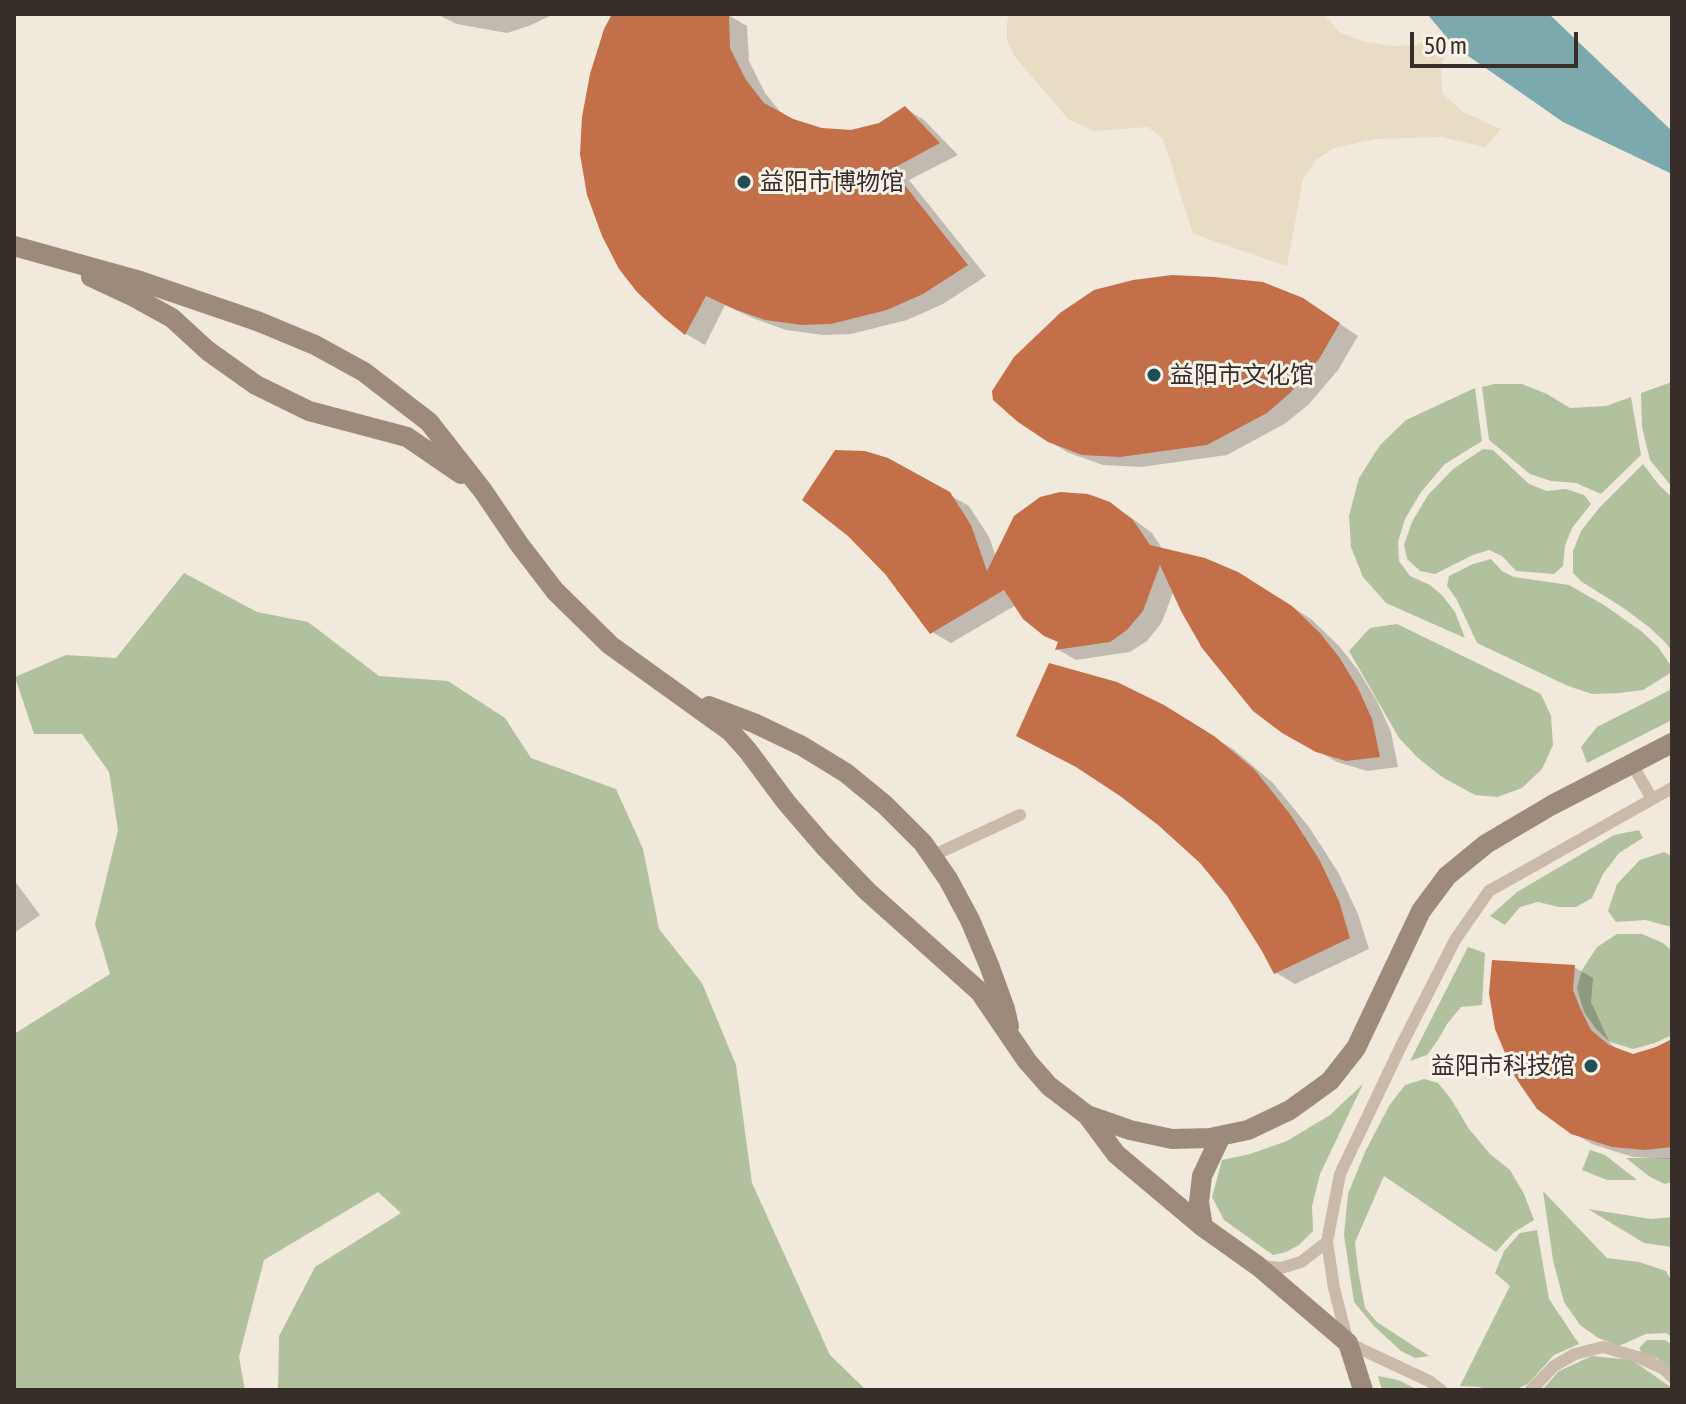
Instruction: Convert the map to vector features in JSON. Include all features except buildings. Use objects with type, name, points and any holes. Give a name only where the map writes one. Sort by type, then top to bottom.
[{"type":"street","points":[[14,246],[140,281],[257,321],[315,345],[364,372],[429,422],[555,591],[610,645],[731,732],[786,802],[867,891],[980,992],[1027,1061],[1049,1086],[1087,1115],[1116,1154],[1203,1227],[1258,1266],[1348,1343],[1363,1390]]},
{"type":"street","points":[[44,254],[172,318],[208,351],[256,385],[309,411],[407,437],[483,491]]},
{"type":"street","points":[[684,697],[754,723],[802,746],[846,773],[885,805],[923,843],[948,879],[970,920],[1005,1009],[1012,1037]]},
{"type":"street","points":[[1087,1115],[1130,1130],[1172,1139],[1221,1136],[1248,1130],[1290,1110],[1330,1081],[1356,1048],[1421,911],[1447,876],[1486,844],[1552,805],[1672,743]]},
{"type":"street","points":[[1203,1227],[1199,1202],[1202,1176],[1221,1136]]},
{"type":"lane","points":[[1632,764],[1652,799]]},
{"type":"lane","points":[[1441,1390],[1429,1381],[1348,1343],[1334,1288],[1327,1242],[1340,1174],[1455,940],[1489,891],[1672,788]]},
{"type":"lane","points":[[932,856],[1020,815]]},
{"type":"lane","points":[[1258,1266],[1281,1268],[1301,1262],[1327,1242]]},
{"type":"lane","points":[[1531,1390],[1554,1366],[1575,1354],[1603,1347],[1638,1357],[1664,1369],[1672,1377]]},
{"type":"green space","points":[[1672,382],[1672,487],[1650,460],[1642,427],[1641,393]]},
{"type":"green space","points":[[1522,384],[1570,408],[1606,406],[1631,397],[1641,455],[1601,494],[1576,483],[1551,481],[1530,474],[1489,440],[1482,387]]},
{"type":"green space","points":[[1475,388],[1482,441],[1445,464],[1421,492],[1405,519],[1398,542],[1399,561],[1410,576],[1430,585],[1442,595],[1455,612],[1465,638],[1386,603],[1363,577],[1351,547],[1349,516],[1359,478],[1380,445],[1406,420]]},
{"type":"green space","points":[[1483,449],[1493,450],[1529,484],[1547,491],[1566,489],[1584,495],[1591,504],[1572,528],[1565,546],[1563,566],[1554,574],[1516,571],[1502,556],[1489,550],[1435,574],[1420,571],[1407,559],[1404,545],[1412,522],[1428,495],[1453,469]]},
{"type":"green space","points":[[1643,464],[1672,497],[1672,651],[1649,627],[1573,573],[1573,551],[1581,531]]},
{"type":"green space","points":[[1491,559],[1502,571],[1514,577],[1569,585],[1604,605],[1658,647],[1672,667],[1672,672],[1643,690],[1592,694],[1568,686],[1477,643],[1447,586],[1449,576]]},
{"type":"green space","points":[[184,573],[257,612],[308,622],[379,676],[448,681],[505,718],[531,758],[616,789],[643,849],[659,929],[702,983],[736,1065],[752,1183],[830,1355],[866,1390],[278,1390],[279,1336],[315,1267],[401,1213],[378,1192],[264,1260],[239,1357],[245,1390],[14,1390],[14,1034],[110,974],[95,924],[118,830],[109,772],[82,734],[34,734],[15,677],[66,655],[116,658]]},
{"type":"green space","points":[[1397,624],[1541,694],[1551,716],[1553,745],[1542,769],[1522,788],[1497,797],[1475,795],[1442,777],[1399,738],[1349,651],[1370,628]]},
{"type":"green space","points":[[1672,689],[1672,720],[1587,763],[1581,747],[1597,727]]},
{"type":"green space","points":[[1639,830],[1643,838],[1619,853],[1603,874],[1592,898],[1576,907],[1538,902],[1520,907],[1505,925],[1490,916],[1517,892],[1614,835]]},
{"type":"green space","points":[[1664,852],[1672,856],[1672,927],[1645,920],[1616,922],[1608,911],[1617,884],[1640,860]]},
{"type":"green space","points":[[1617,934],[1642,934],[1663,943],[1672,951],[1672,1035],[1633,1049],[1610,1042],[1596,1029],[1584,1012],[1577,988],[1582,970],[1597,947]]},
{"type":"green space","points":[[1468,947],[1485,953],[1482,1005],[1461,1007],[1427,1055],[1410,1061]]},
{"type":"green space","points":[[1424,1079],[1438,1083],[1469,1129],[1490,1154],[1510,1170],[1534,1220],[1513,1233],[1496,1252],[1384,1176],[1355,1242],[1358,1270],[1365,1308],[1377,1322],[1429,1356],[1415,1358],[1401,1351],[1354,1302],[1344,1235],[1348,1194],[1365,1152],[1389,1106],[1405,1085]]},
{"type":"green space","points":[[1363,1084],[1320,1174],[1312,1206],[1313,1231],[1299,1245],[1273,1255],[1224,1220],[1212,1197],[1222,1160],[1287,1141],[1330,1115]]},
{"type":"green space","points":[[1590,1150],[1605,1155],[1637,1180],[1607,1180],[1582,1170]]},
{"type":"green space","points":[[1626,1158],[1672,1158],[1672,1182],[1665,1184],[1650,1177]]},
{"type":"green space","points":[[1543,1191],[1607,1258],[1639,1262],[1666,1271],[1672,1282],[1672,1337],[1666,1333],[1646,1334],[1619,1346],[1598,1338],[1580,1325],[1564,1302],[1553,1260]]},
{"type":"green space","points":[[1588,1209],[1651,1219],[1672,1217],[1672,1247],[1644,1243]]},
{"type":"green space","points":[[1537,1230],[1549,1299],[1579,1344],[1554,1355],[1528,1384],[1514,1390],[1460,1386],[1510,1286],[1495,1273],[1504,1251],[1520,1233]]},
{"type":"green space","points":[[1647,1340],[1665,1340],[1672,1344],[1672,1370],[1657,1358],[1644,1357],[1639,1348]]},
{"type":"green space","points":[[1592,1356],[1632,1360],[1672,1390],[1542,1390],[1559,1371]]},
{"type":"green space","points":[[1378,1376],[1398,1380],[1418,1390],[1382,1390]]},
{"type":"shaded area","points":[[1010,14],[1324,14],[1339,32],[1363,41],[1390,46],[1418,45],[1429,38],[1446,51],[1441,67],[1442,93],[1463,112],[1501,129],[1485,147],[1441,137],[1376,139],[1334,148],[1316,160],[1303,179],[1287,266],[1193,234],[1163,139],[1148,127],[1093,131],[1068,119],[1015,57],[1007,41]]},
{"type":"water","points":[[1427,14],[1549,14],[1672,131],[1672,174],[1563,122],[1454,46]]},
{"type":"place","name":"益阳市博物馆","points":[[744,182]]},
{"type":"place","name":"益阳市文化馆","points":[[1154,375]]},
{"type":"place","name":"益阳市科技馆","points":[[1591,1066]]}]
